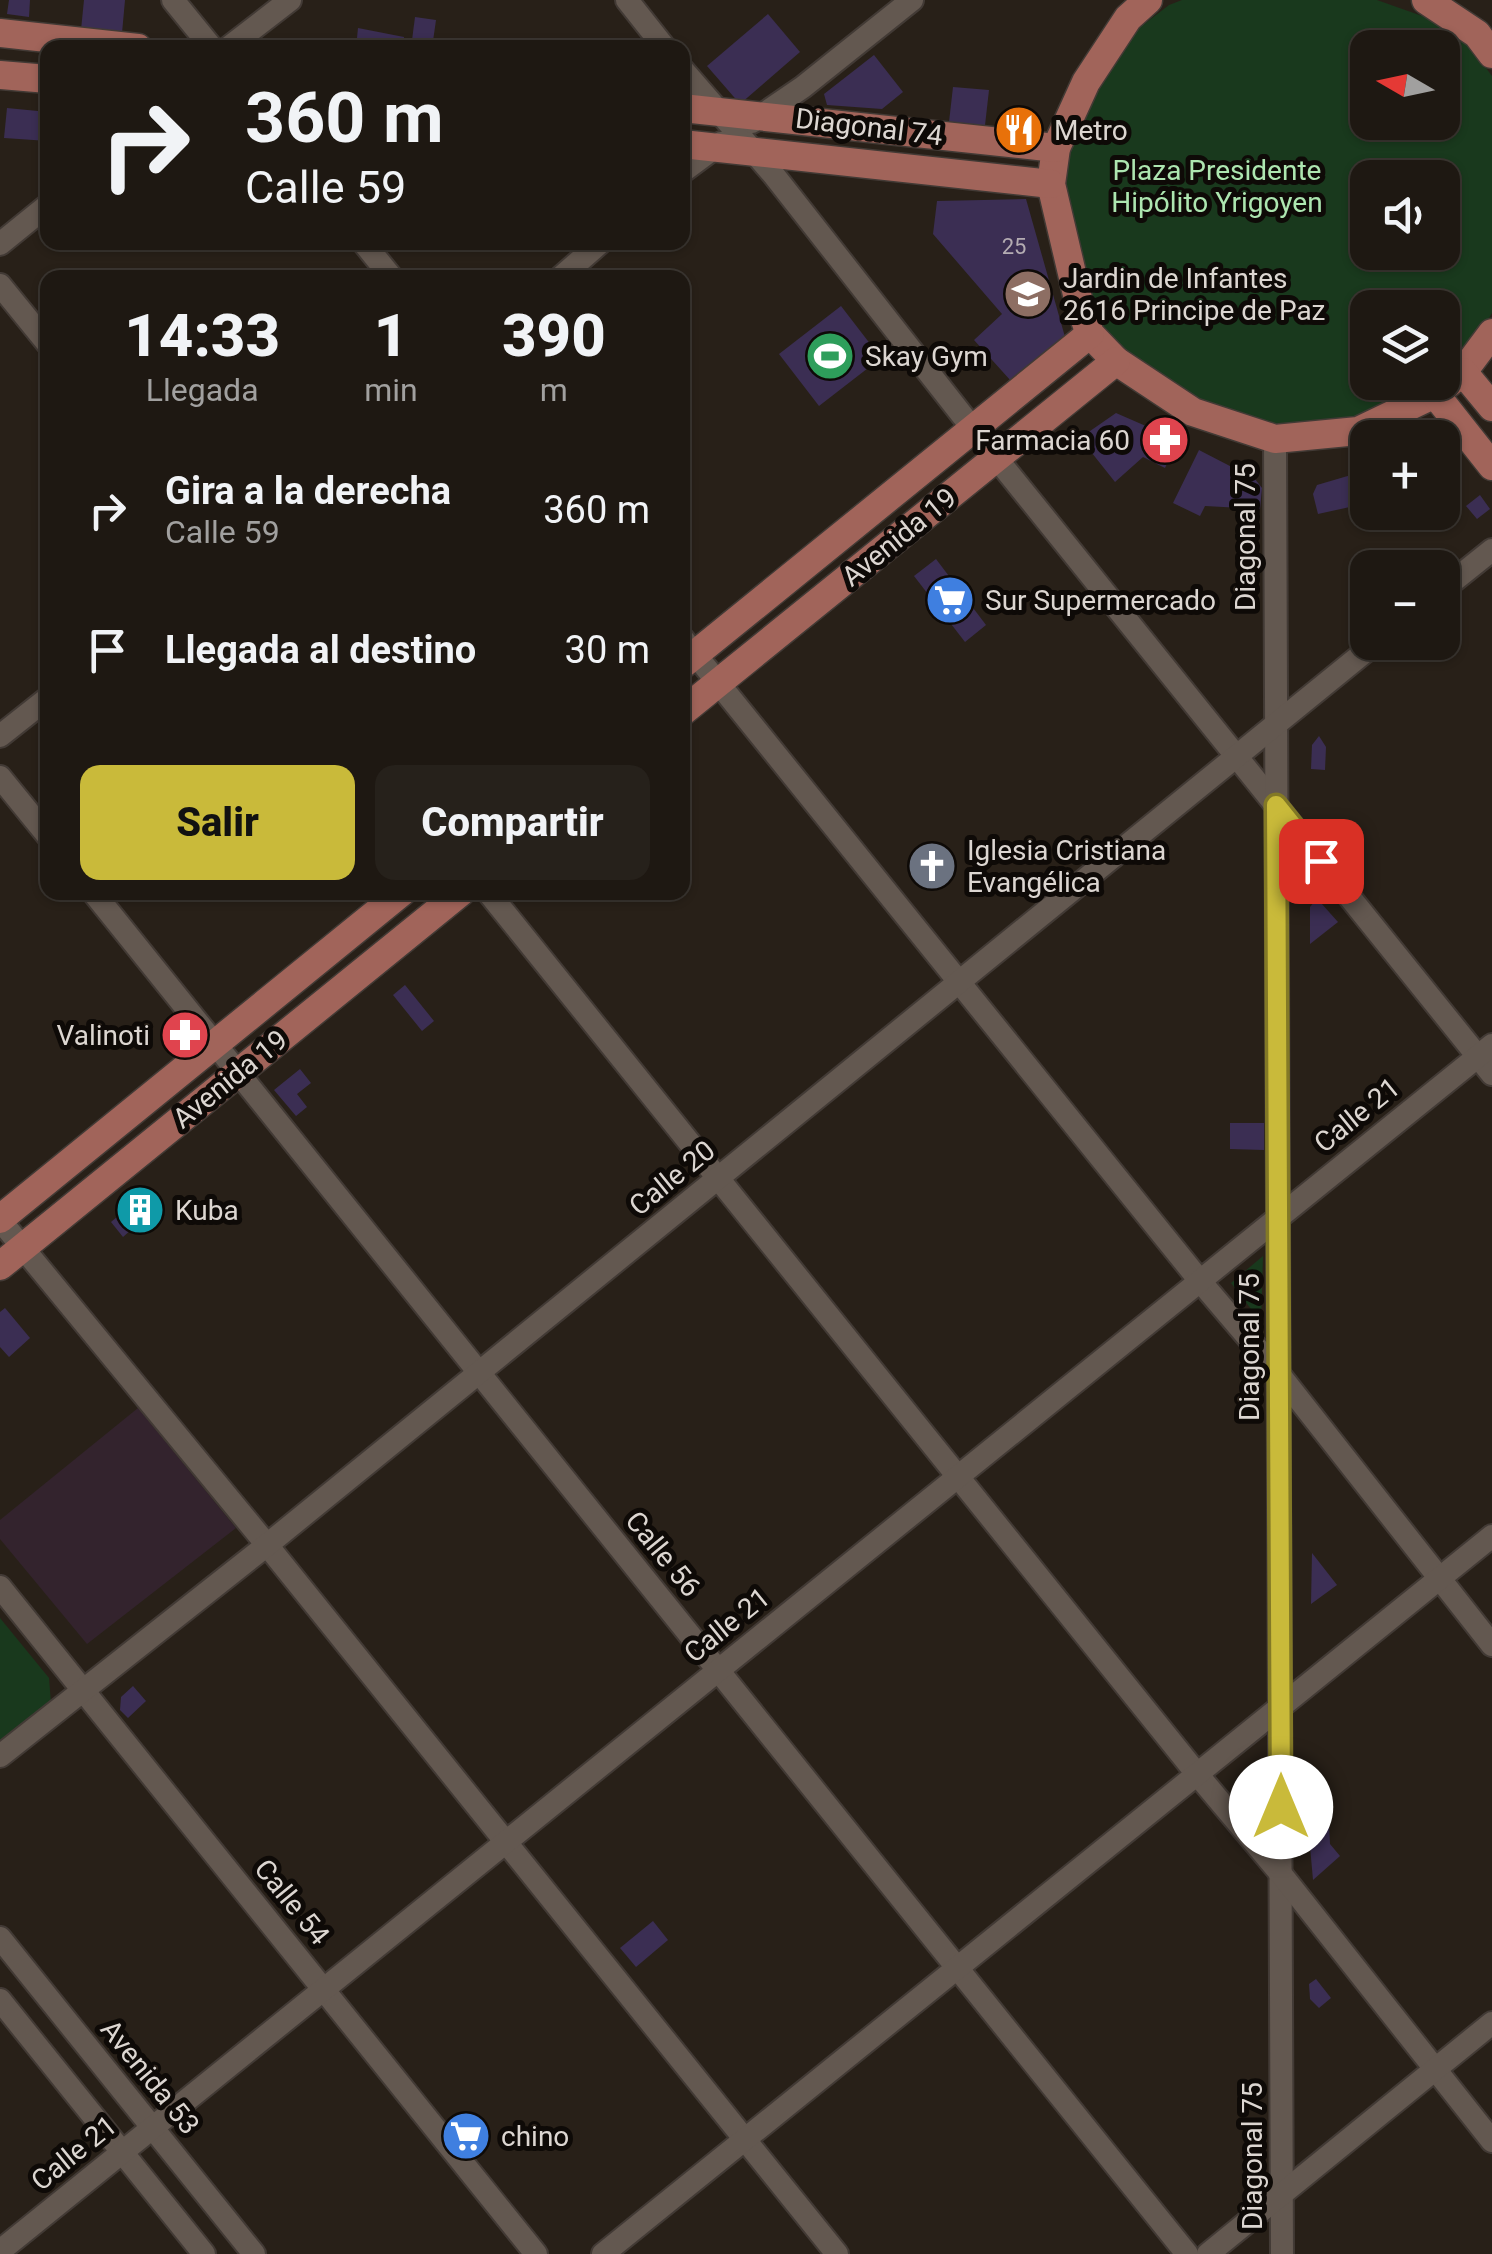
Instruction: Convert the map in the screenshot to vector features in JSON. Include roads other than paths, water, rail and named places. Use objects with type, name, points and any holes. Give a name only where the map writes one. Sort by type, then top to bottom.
[{"type":"main road","points":[[1426,0],[1487,37]]},
{"type":"main road","points":[[1130,6],[1086,82],[1056,148],[1051,184],[1090,334],[1116,361],[1193,412],[1275,439],[1358,431],[1423,400]]},
{"type":"main road","points":[[0,33],[64,40]]},
{"type":"main road","points":[[0,75],[40,79]]},
{"type":"main road","name":"Diagonal 74","points":[[690,112],[731,135]]},
{"type":"main road","name":"Diagonal 74","points":[[731,135],[762,116],[1056,148]]},
{"type":"main road","name":"Diagonal 74","points":[[690,143],[731,135],[1051,184]]},
{"type":"main road","points":[[1460,374],[1492,333]]},
{"type":"main road","name":"Avenida 19","points":[[690,650],[1090,334]]},
{"type":"main road","name":"Avenida 19","points":[[690,706],[1116,361]]},
{"type":"main road","points":[[1463,372],[1492,407]]},
{"type":"main road","points":[[1440,400],[1492,466]]},
{"type":"main road","name":"Avenida 19","points":[[0,1219],[392,900]]},
{"type":"main road","name":"Avenida 19","points":[[0,1266],[451,900]]},
{"type":"street","points":[[173,0],[206,40]]},
{"type":"street","points":[[238,40],[290,0]]},
{"type":"street","points":[[627,0],[659,40]]},
{"type":"street","points":[[762,116],[912,0]]},
{"type":"street","points":[[690,80],[1237,758],[1487,1059]]},
{"type":"street","points":[[690,166],[731,135]]},
{"type":"street","points":[[0,244],[40,212]]},
{"type":"street","points":[[370,250],[386,270]]},
{"type":"street","points":[[569,270],[592,250]]},
{"type":"street","points":[[0,285],[40,334]]},
{"type":"street","name":"Diagonal 75","points":[[1275,439],[1282,2254]]},
{"type":"street","points":[[1460,576],[1492,550]]},
{"type":"street","points":[[690,655],[718,683],[1279,1374],[1492,1645]]},
{"type":"street","name":"Calle 20","points":[[0,1756],[268,1545],[1356,660]]},
{"type":"street","points":[[0,736],[40,704]]},
{"type":"street","points":[[0,777],[40,826]]},
{"type":"street","name":"Calle 56","points":[[99,900],[1188,2254]]},
{"type":"street","points":[[494,900],[1492,2140]]},
{"type":"street","name":"Calle 21","points":[[0,2251],[1278,1216],[1487,1059]]},
{"type":"street","points":[[0,1219],[268,1545],[838,2254]]},
{"type":"street","points":[[602,2254],[1492,1536]]},
{"type":"street","name":"Calle 54","points":[[0,1587],[536,2254]]},
{"type":"street","name":"Avenida 53","points":[[0,1938],[254,2254]]},
{"type":"street","points":[[0,2000],[204,2254]]},
{"type":"street","points":[[1208,2254],[1492,2023]]},
{"type":"place","name":"Metro","points":[[1019,130]]},
{"type":"place","name":"Jardin de Infantes 2616 Principe de Paz","points":[[1028,294]]},
{"type":"place","name":"Skay Gym","points":[[830,356]]},
{"type":"place","name":"Farmacia 60","points":[[1165,440]]},
{"type":"place","name":"Sur Supermercado","points":[[950,600]]},
{"type":"place","name":"Iglesia Cristiana Evangélica","points":[[932,866]]},
{"type":"place","name":"Valinoti","points":[[185,1035]]},
{"type":"place","name":"Kuba","points":[[140,1210]]},
{"type":"place","name":"chino","points":[[466,2136]]},
{"type":"park label","name":"Plaza Presidente Hipólito Yrigoyen","points":[[1217,186]]}]
